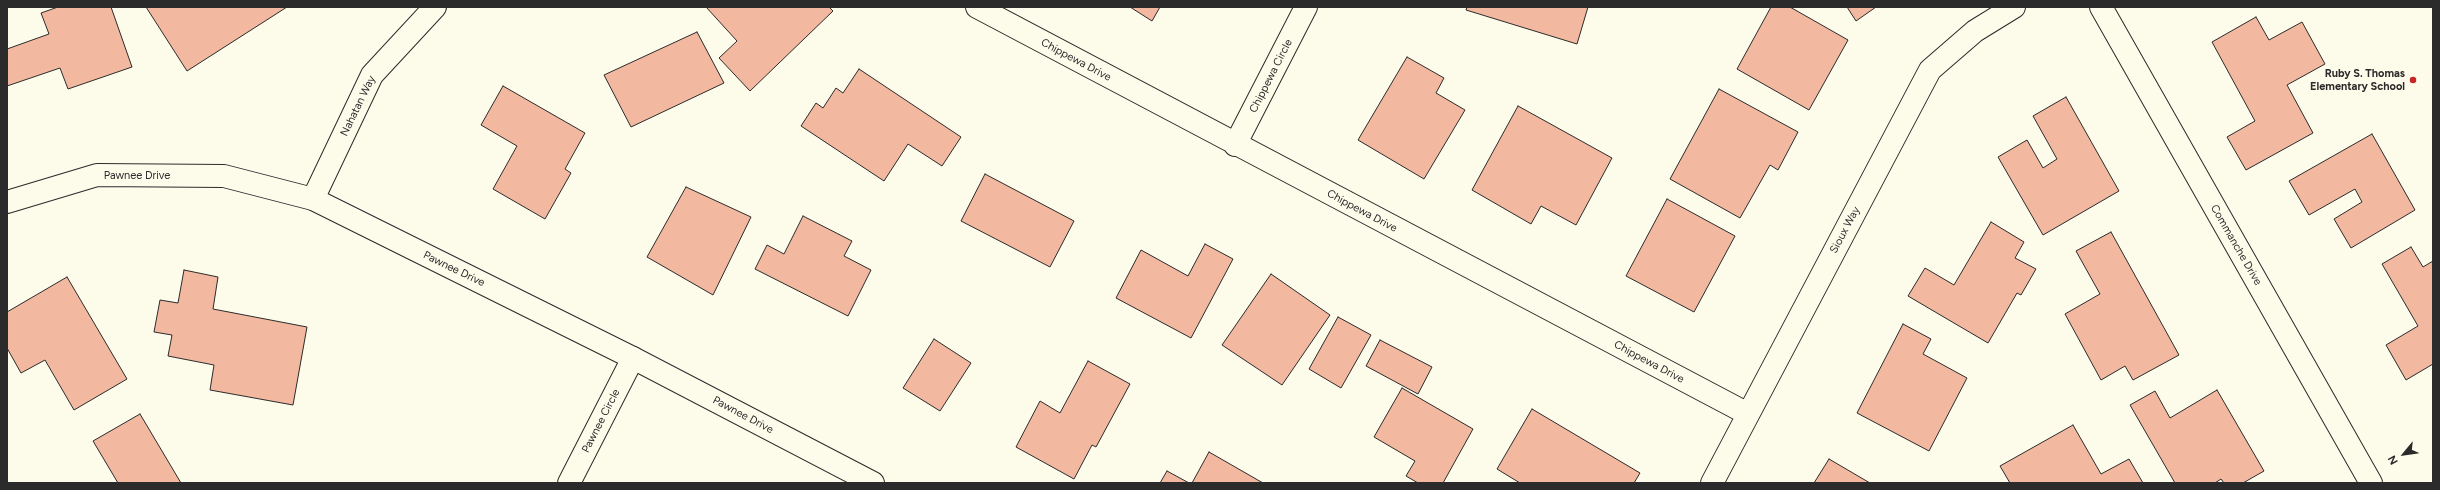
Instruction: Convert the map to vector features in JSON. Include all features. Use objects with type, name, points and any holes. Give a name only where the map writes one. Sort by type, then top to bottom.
[{"type":"street","name":"Nahatan Way","points":[[313,199],[372,75],[435,7]]},
{"type":"street","name":"Chippewa Drive","points":[[977,7],[1235,145],[1748,414]]},
{"type":"street","name":"Chippewa Circle","points":[[1235,145],[1306,7]]},
{"type":"street","name":"Sioux Way","points":[[1712,483],[1930,70],[1975,31],[2014,7]]},
{"type":"street","name":"Commanche Drive","points":[[2101,7],[2371,483]]},
{"type":"street","name":"Pawnee Drive","points":[[7,202],[97,175],[224,176],[313,199],[634,358],[872,483]]},
{"type":"street","name":"Pawnee Circle","points":[[569,483],[634,358]]},
{"type":"building","points":[[58,7],[111,7],[132,67],[68,89],[60,68],[7,86],[7,49],[49,34],[41,13]]},
{"type":"building","points":[[146,7],[287,7],[187,71]]},
{"type":"building","points":[[706,7],[829,7],[833,11],[750,91],[719,58],[737,41]]},
{"type":"building","points":[[1130,7],[1160,7],[1152,21]]},
{"type":"building","points":[[1467,7],[1588,7],[1577,44],[1466,10]]},
{"type":"building","points":[[1771,7],[1790,7],[1848,40],[1809,110],[1737,69]]},
{"type":"building","points":[[1847,7],[1876,7],[1856,21]]},
{"type":"building","points":[[2256,17],[2269,40],[2302,22],[2325,64],[2287,85],[2313,133],[2246,170],[2227,137],[2255,121],[2212,42]]},
{"type":"building","points":[[697,32],[724,83],[631,127],[604,75]]},
{"type":"building","points":[[1407,57],[1444,78],[1436,93],[1465,110],[1424,179],[1358,140]]},
{"type":"building","points":[[859,69],[961,137],[942,166],[908,144],[884,181],[801,126],[816,103],[823,108],[836,88],[843,93]]},
{"type":"building","points":[[503,86],[585,133],[565,169],[571,173],[545,219],[493,189],[517,146],[481,125]]},
{"type":"building","points":[[1719,89],[1798,132],[1778,170],[1770,165],[1740,218],[1670,179]]},
{"type":"building","points":[[2066,97],[2119,191],[2043,235],[1998,157],[2027,140],[2043,168],[2057,159],[2033,116]]},
{"type":"building","points":[[1518,106],[1612,158],[1576,225],[1541,206],[1531,224],[1472,190]]},
{"type":"building","points":[[2372,134],[2415,210],[2351,248],[2334,219],[2362,202],[2355,189],[2309,215],[2289,181]]},
{"type":"building","points":[[985,174],[1074,221],[1050,267],[961,221]]},
{"type":"building","points":[[686,187],[751,217],[713,295],[647,257]]},
{"type":"building","points":[[1667,199],[1735,236],[1694,312],[1626,276]]},
{"type":"building","points":[[803,216],[852,241],[844,256],[871,270],[848,316],[755,269],[767,245],[784,254]]},
{"type":"building","points":[[1991,222],[2024,242],[2015,258],[2036,269],[2021,295],[2017,293],[1988,343],[1908,296],[1925,268],[1954,285]]},
{"type":"building","points":[[2111,232],[2179,355],[2133,380],[2125,366],[2101,380],[2065,314],[2100,294],[2076,251]]},
{"type":"building","points":[[1205,244],[1233,259],[1191,338],[1116,298],[1141,250],[1188,276]]},
{"type":"building","points":[[2411,247],[2423,267],[2433,261],[2433,364],[2406,380],[2386,345],[2418,326],[2382,264]]},
{"type":"building","points":[[184,270],[218,277],[213,309],[307,327],[293,405],[210,390],[214,365],[168,356],[172,335],[154,332],[160,300],[178,303]]},
{"type":"building","points":[[1271,274],[1330,315],[1282,385],[1222,345]]},
{"type":"building","points":[[67,277],[127,379],[74,410],[45,360],[21,373],[7,348],[7,312]]},
{"type":"building","points":[[1338,317],[1371,335],[1341,388],[1309,369]]},
{"type":"building","points":[[1903,324],[1931,339],[1923,354],[1967,378],[1929,451],[1857,413]]},
{"type":"building","points":[[934,339],[971,363],[940,411],[903,388]]},
{"type":"building","points":[[1380,340],[1432,367],[1418,394],[1366,366]]},
{"type":"building","points":[[1088,361],[1130,384],[1096,447],[1092,445],[1074,479],[1016,447],[1040,401],[1060,413]]},
{"type":"building","points":[[1402,388],[1473,429],[1443,483],[1418,483],[1406,476],[1415,461],[1374,437]]},
{"type":"building","points":[[2217,390],[2264,471],[2243,483],[2224,483],[2221,479],[2215,483],[2175,483],[2130,405],[2155,391],[2170,418]]},
{"type":"building","points":[[1532,409],[1640,473],[1634,483],[1520,483],[1497,469]]},
{"type":"building","points":[[140,414],[181,483],[118,483],[93,441]]},
{"type":"building","points":[[2073,425],[2101,474],[2129,459],[2143,483],[2010,483],[2000,466]]},
{"type":"building","points":[[1209,452],[1263,483],[1192,483]]},
{"type":"building","points":[[1829,459],[1870,483],[1814,483]]},
{"type":"building","points":[[1167,471],[1189,483],[1160,483]]},
{"type":"place","name":"Ruby S. Thomas Elementary School","points":[[2413,80]]}]
